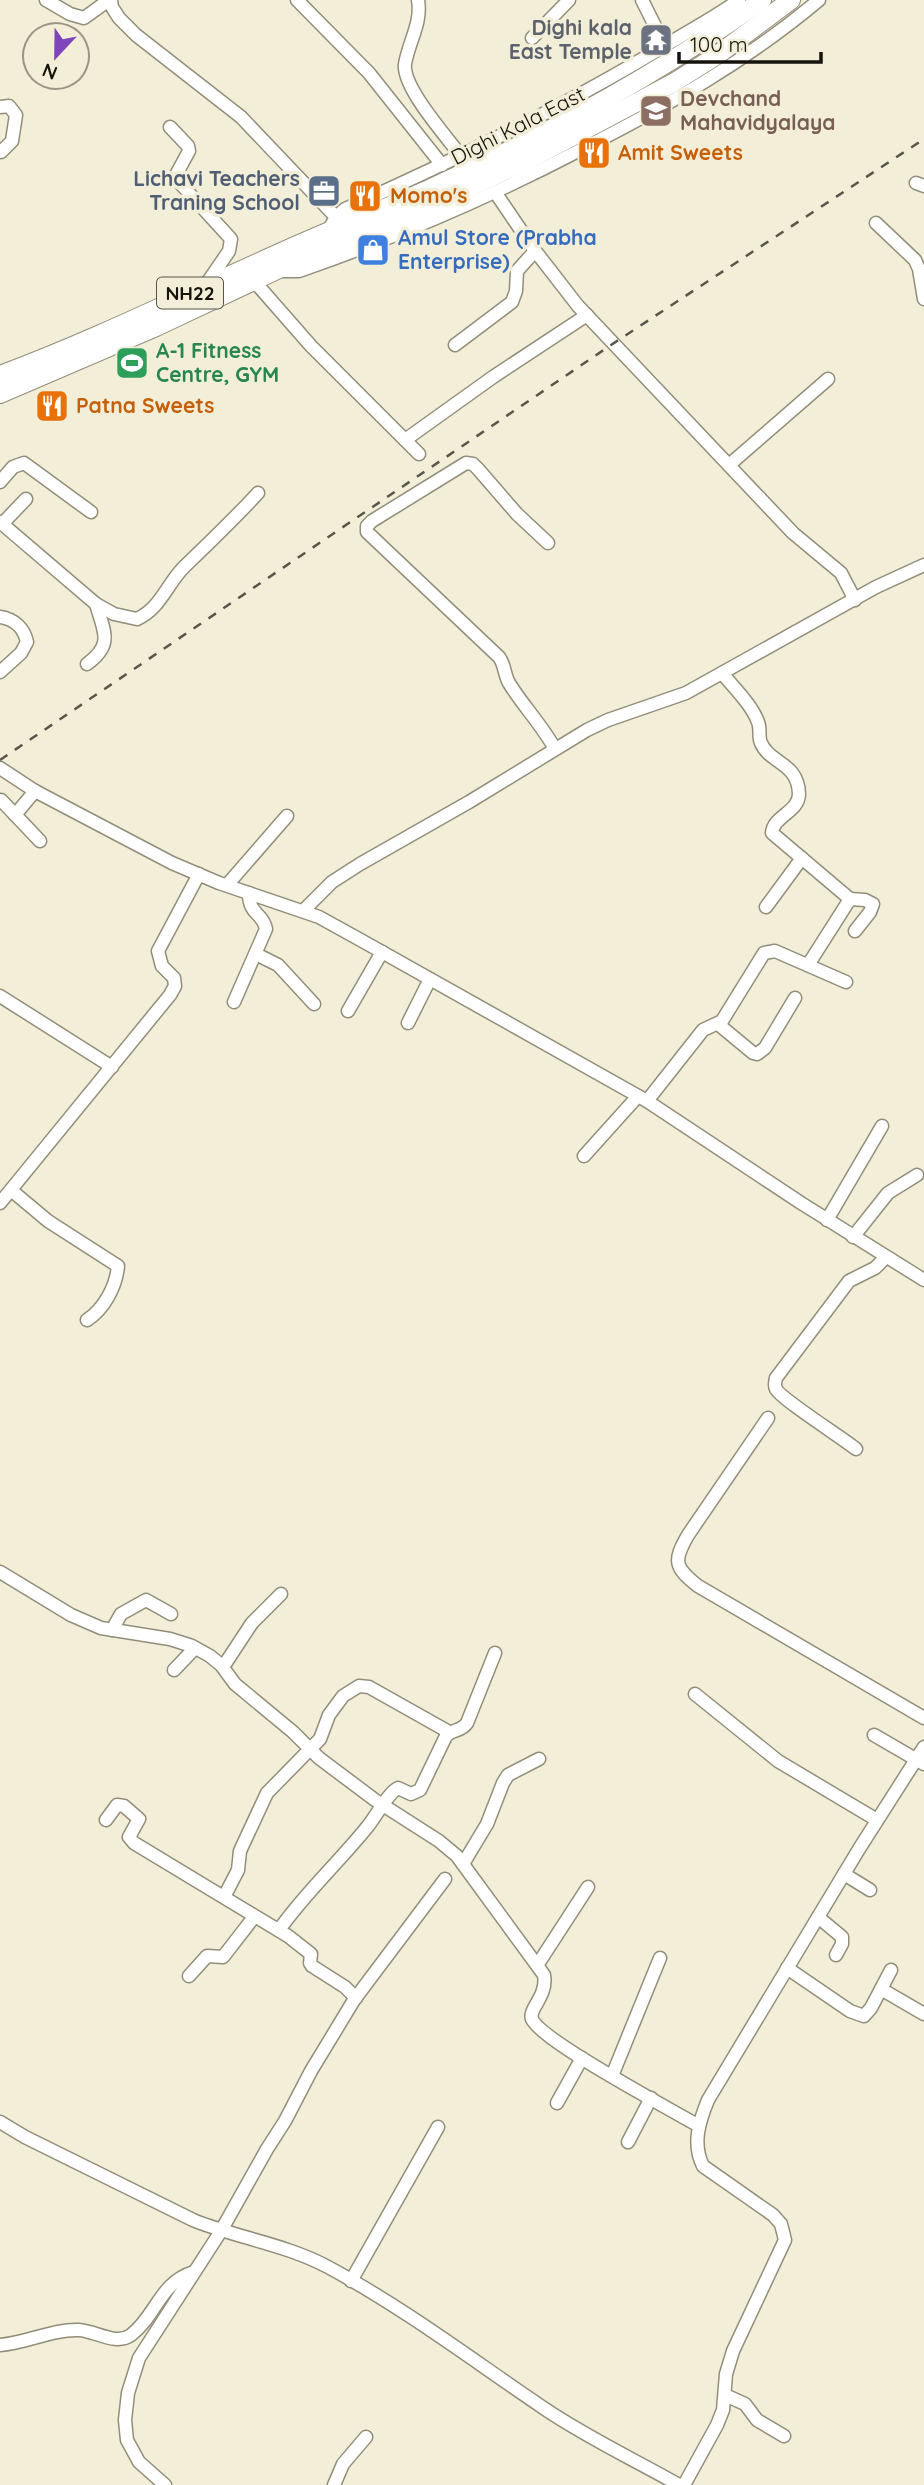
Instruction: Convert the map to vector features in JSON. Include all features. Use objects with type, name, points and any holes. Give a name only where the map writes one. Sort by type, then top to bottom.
[{"type":"highway","name":"NH22","points":[[0,394],[156,327],[429,198],[617,94],[717,32],[762,0]]},
{"type":"highway","name":"NH22","points":[[0,375],[204,286],[332,224],[429,198],[532,158],[631,107],[716,56],[791,0]]},
{"type":"street","points":[[46,0],[70,14],[84,18],[110,0],[119,18],[149,47],[241,117],[332,224]]},
{"type":"street","points":[[298,0],[369,74],[442,165]]},
{"type":"street","points":[[418,0],[419,18],[406,63],[407,79],[460,156]]},
{"type":"street","points":[[532,38],[569,0]]},
{"type":"street","points":[[642,0],[665,46]]},
{"type":"street","name":"Dighi Kala East","points":[[332,224],[345,209],[442,165],[567,102],[665,46],[738,0]]},
{"type":"street","points":[[274,272],[299,271],[325,262],[419,227],[495,192],[696,89],[780,32],[819,0]]},
{"type":"street","points":[[0,107],[9,106],[16,114],[13,137],[1,152]]},
{"type":"street","points":[[170,127],[188,146],[189,151],[177,173],[179,182],[231,239],[229,251],[204,286]]},
{"type":"street","points":[[495,192],[535,251],[587,315],[793,533],[841,573],[855,600]]},
{"type":"street","points":[[876,223],[915,260],[924,299]]},
{"type":"street","points":[[455,345],[512,302],[516,291],[517,271],[535,251]]},
{"type":"street","points":[[254,281],[311,346],[419,454]]},
{"type":"street","points":[[405,440],[493,377],[587,315]]},
{"type":"street","points":[[729,465],[828,379]]},
{"type":"street","points":[[0,482],[13,467],[24,463],[91,512]]},
{"type":"street","points":[[548,543],[517,514],[473,464],[466,463],[372,521],[366,532],[499,657],[504,663],[509,684],[540,723],[555,749]]},
{"type":"street","points":[[26,499],[1,523],[96,604],[128,619],[137,619],[150,612],[181,572],[258,493]]},
{"type":"street","points":[[303,911],[332,882],[360,864],[470,802],[555,749],[608,720],[686,693],[876,587],[924,565]]},
{"type":"street","points":[[87,664],[101,653],[104,645],[104,633],[96,604]]},
{"type":"street","points":[[0,617],[8,618],[19,625],[27,642],[21,653],[0,672]]},
{"type":"street","points":[[722,673],[757,720],[761,743],[772,756],[785,764],[796,782],[799,795],[797,803],[777,822],[772,833],[850,899],[865,900],[873,904],[855,931]]},
{"type":"street","points":[[0,768],[35,791],[199,874],[319,917],[643,1098],[853,1237],[924,1280]]},
{"type":"street","points":[[15,815],[35,791]]},
{"type":"street","points":[[1,800],[40,841]]},
{"type":"street","points":[[227,885],[287,816]]},
{"type":"street","points":[[766,907],[802,858]]},
{"type":"street","points":[[0,1203],[170,995],[175,986],[174,978],[162,966],[158,951],[199,874]]},
{"type":"street","points":[[234,1002],[266,929],[265,923],[250,906],[249,893]]},
{"type":"street","points":[[808,965],[850,899]]},
{"type":"street","points":[[584,1156],[643,1098],[703,1030],[718,1024],[725,1017],[764,953],[775,951],[846,982]]},
{"type":"street","points":[[348,1011],[382,952]]},
{"type":"street","points":[[256,954],[278,965],[314,1004]]},
{"type":"street","points":[[408,1023],[430,979]]},
{"type":"street","points":[[0,996],[112,1067]]},
{"type":"street","points":[[718,1024],[753,1053],[758,1054],[765,1048],[795,998]]},
{"type":"street","points":[[827,1220],[882,1126]]},
{"type":"street","points":[[853,1237],[887,1193],[917,1175]]},
{"type":"street","points":[[11,1190],[38,1213],[118,1266],[102,1308],[87,1320]]},
{"type":"street","points":[[856,1449],[777,1391],[776,1378],[849,1281],[875,1268],[886,1258]]},
{"type":"street","points":[[768,1418],[688,1535],[678,1552],[677,1564],[682,1573],[698,1586],[924,1718]]},
{"type":"street","points":[[0,1572],[71,1615],[101,1628],[170,1639],[210,1656],[235,1684],[310,1750],[384,1806],[439,1841],[463,1864],[544,1975],[545,1990],[532,2013],[533,2020],[556,2041],[582,2058],[699,2126]]},
{"type":"street","points":[[223,1668],[252,1622],[281,1594]]},
{"type":"street","points":[[112,1630],[121,1615],[146,1600],[171,1615]]},
{"type":"street","points":[[174,1670],[195,1648]]},
{"type":"street","points":[[224,1897],[238,1870],[240,1851],[267,1793],[323,1735],[327,1719],[348,1691],[359,1686],[376,1690],[449,1732],[461,1730],[467,1723],[495,1653]]},
{"type":"street","points":[[695,1694],[778,1761],[877,1820]]},
{"type":"street","points":[[279,1930],[337,1864],[396,1789],[411,1794],[419,1790],[449,1732]]},
{"type":"street","points":[[874,1735],[920,1762]]},
{"type":"street","points":[[0,2122],[73,2161],[221,2231],[295,2252],[351,2281],[421,2324],[548,2411],[682,2485],[717,2425],[733,2351],[781,2251],[785,2232],[773,2215],[703,2166],[697,2153],[699,2126],[708,2100],[877,1820],[920,1762],[924,1747]]},
{"type":"street","points":[[463,1864],[487,1824],[508,1775],[539,1759]]},
{"type":"street","points":[[106,1820],[117,1805],[124,1806],[139,1819],[129,1837],[134,1843],[279,1930],[311,1954],[312,1966],[345,1987],[356,1998]]},
{"type":"street","points":[[844,1874],[870,1890]]},
{"type":"street","points":[[165,2485],[139,2462],[127,2440],[125,2420],[128,2393],[139,2358],[221,2231],[311,2071],[356,1998],[445,1879]]},
{"type":"street","points":[[538,1964],[588,1887]]},
{"type":"street","points":[[189,1976],[207,1956],[223,1957],[254,1917]]},
{"type":"street","points":[[818,1917],[842,1937],[842,1944],[836,1955]]},
{"type":"street","points":[[612,2076],[660,1958]]},
{"type":"street","points":[[787,1968],[858,2015],[864,2016],[891,1969]]},
{"type":"street","points":[[881,1989],[924,2014]]},
{"type":"street","points":[[557,2103],[582,2058]]},
{"type":"street","points":[[628,2142],[651,2098]]},
{"type":"street","points":[[351,2281],[438,2127]]},
{"type":"street","points":[[0,2346],[67,2330],[89,2331],[114,2339],[125,2339],[138,2328],[170,2285],[181,2276],[194,2272]]},
{"type":"street","points":[[725,2395],[745,2404],[762,2424],[784,2436]]},
{"type":"street","points":[[334,2485],[343,2464],[366,2437]]},
{"type":"railway","points":[[0,760],[611,345],[924,139]]},
{"type":"place","name":"Dighi kala East Temple","points":[[656,40]]},
{"type":"place","name":"Devchand Mahavidyalaya","points":[[656,111]]},
{"type":"place","name":"Amit Sweets","points":[[594,153]]},
{"type":"place","name":"Lichavi Teachers Traning School","points":[[324,191]]},
{"type":"place","name":"Momo's","points":[[365,196]]},
{"type":"place","name":"Amul Store (Prabha Enterprise)","points":[[373,250]]},
{"type":"place","name":"A-1 Fitness Centre, GYM","points":[[132,363]]},
{"type":"place","name":"Patna Sweets","points":[[52,406]]}]
